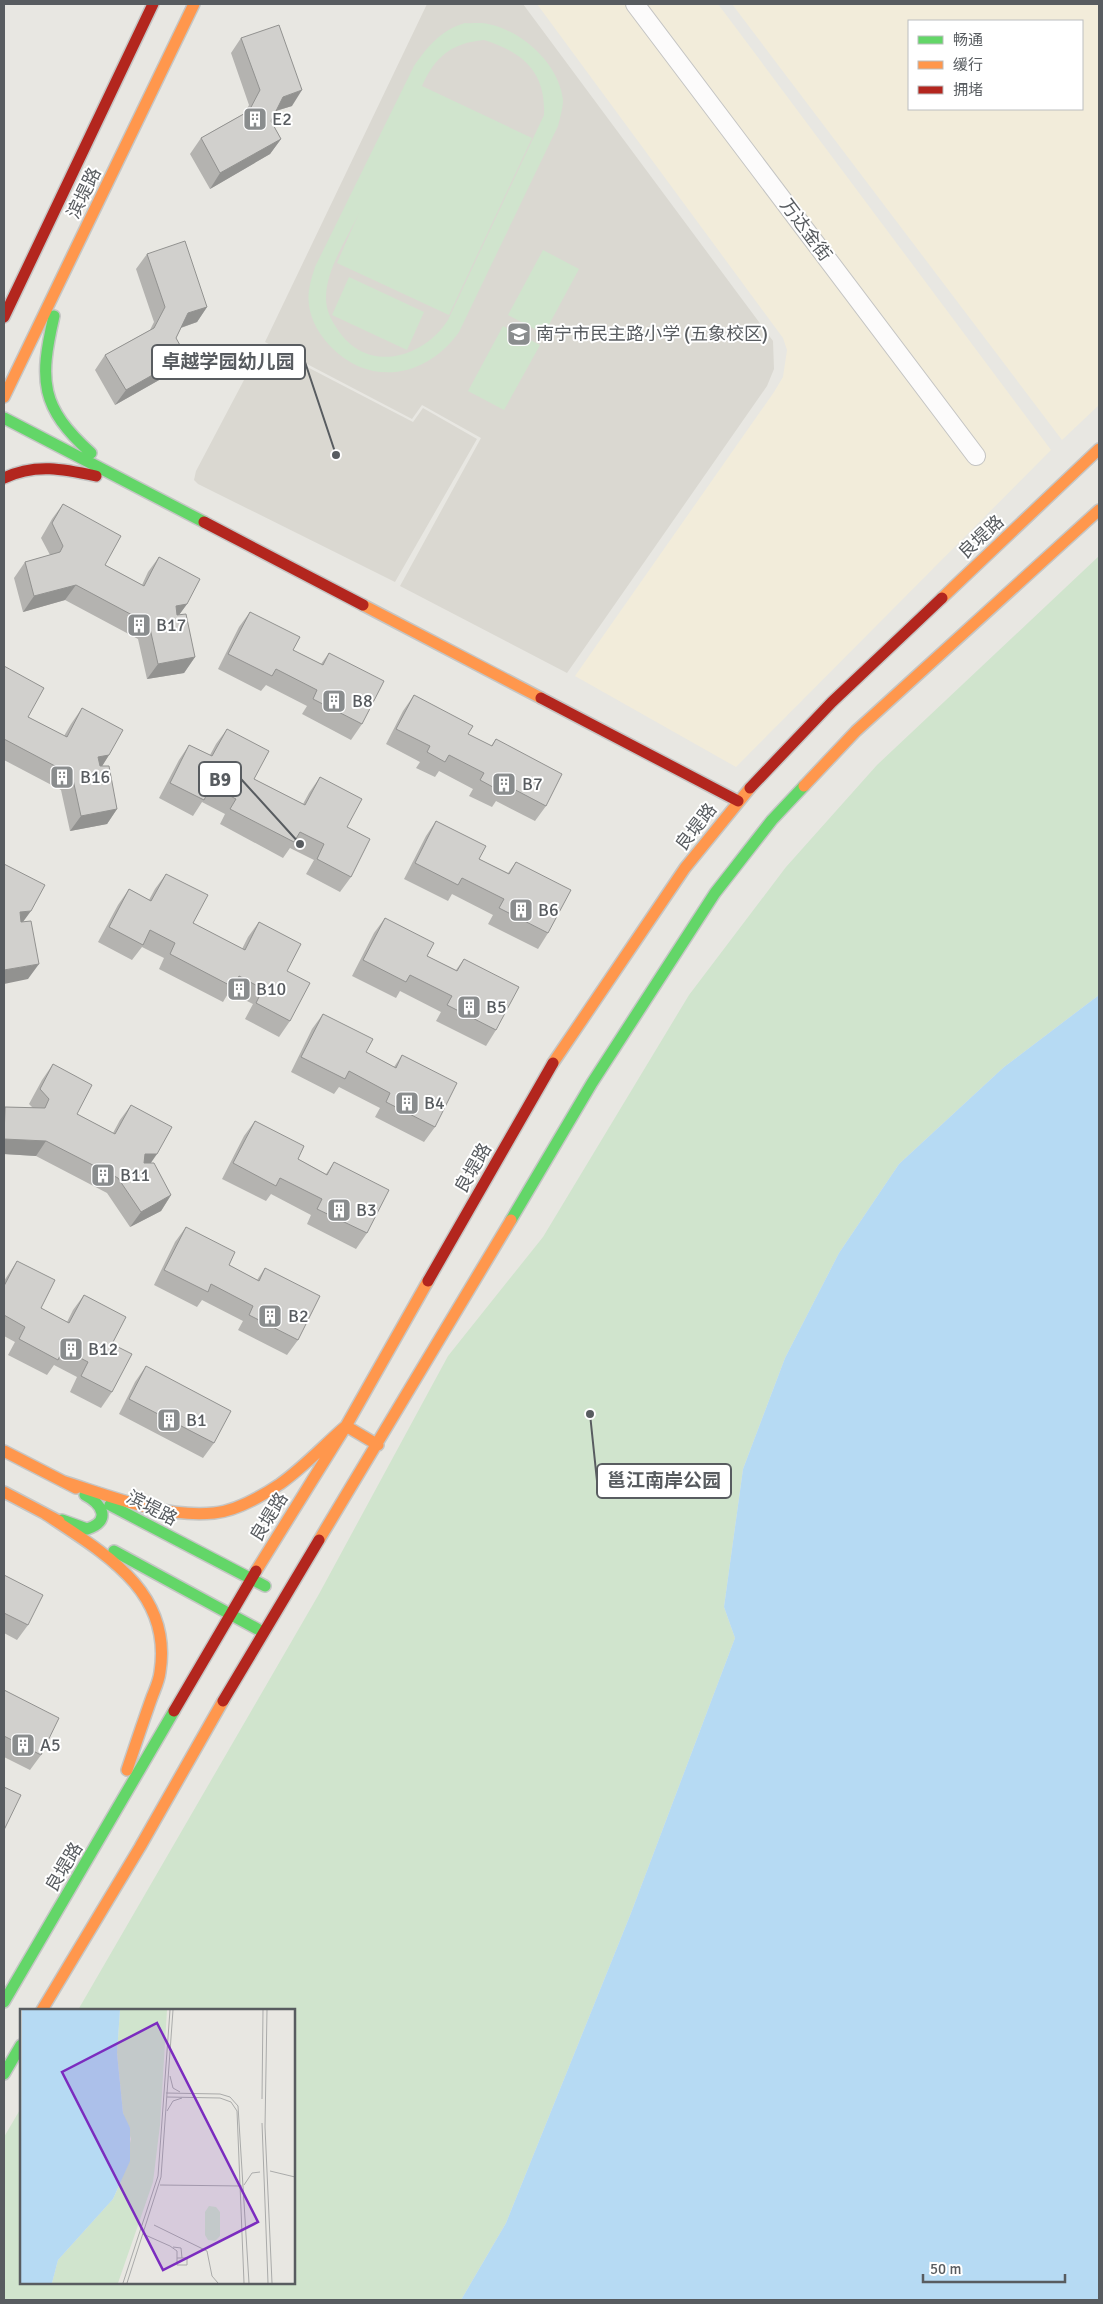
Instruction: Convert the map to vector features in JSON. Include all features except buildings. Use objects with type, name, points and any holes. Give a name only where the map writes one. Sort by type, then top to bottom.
[{"type":"main road","name":"滨堤路","points":[[4,317],[39,254],[153,4]]},
{"type":"main road","name":"滨堤路","points":[[4,397],[63,266],[194,4]]},
{"type":"main road","points":[[63,266],[47,343],[44,371],[47,395],[54,414],[70,436],[126,482]]},
{"type":"main road","points":[[4,418],[738,801]]},
{"type":"main road","name":"良堤路","points":[[4,2002],[112,1829],[230,1612],[346,1426],[555,1059],[686,868],[738,801],[832,702],[1099,449]]},
{"type":"main road","points":[[4,478],[13,473],[35,468],[57,468],[126,482]]},
{"type":"main road","points":[[43,2009],[136,1844],[378,1445],[592,1083],[721,886],[772,820],[856,731],[1099,510]]},
{"type":"main road","points":[[62,1481],[127,1500],[172,1510],[216,1513],[252,1500],[280,1484],[346,1426],[378,1445]]},
{"type":"main road","name":"滨堤路","points":[[4,1451],[285,1596]]},
{"type":"main road","points":[[44,1513],[87,1529],[97,1525],[100,1521],[102,1512],[98,1503],[62,1481]]},
{"type":"main road","points":[[4,1492],[230,1612],[263,1632]]},
{"type":"main road","points":[[44,1513],[120,1567],[143,1591],[154,1612],[160,1630],[160,1673],[112,1829]]},
{"type":"main road","points":[[4,2074],[20,2047]]},
{"type":"street","name":"万达金街","points":[[635,4],[976,456]]},
{"type":"shaded area","name":"南宁市民主路小学 (五象校区)","points":[[427,4],[523,4],[773,341],[774,369],[767,386],[567,673],[400,586],[481,438],[422,405],[412,419],[265,342]]},
{"type":"shaded area","points":[[537,4],[718,4],[1051,450],[736,767],[575,676],[774,392],[783,377],[787,350],[783,338]]},
{"type":"shaded area","points":[[732,4],[1099,4],[1099,405],[1062,440]]},
{"type":"shaded area","points":[[263,344],[413,422],[423,408],[477,439],[395,582],[198,484],[194,480],[196,471]]},
{"type":"green space","points":[[465,23],[482,23],[501,28],[514,34],[537,51],[555,74],[560,87],[563,103],[558,126],[459,332],[432,359],[416,367],[399,372],[364,369],[348,361],[332,348],[320,333],[312,317],[309,305],[311,281],[315,267],[414,66],[424,52],[442,34]],"holes":[[[484,40],[520,57],[536,75],[544,100],[544,115],[448,320],[424,344],[410,352],[394,356],[379,356],[364,352],[350,344],[338,330],[329,315],[326,298],[329,276],[333,265],[359,213],[337,263],[449,315],[532,138],[422,86],[439,59],[453,48],[462,44]]]},
{"type":"green space","points":[[543,250],[579,269],[544,334],[508,315]]},
{"type":"green space","points":[[349,277],[424,312],[407,350],[332,315]]},
{"type":"green space","points":[[503,326],[540,345],[504,410],[468,391]]},
{"type":"green space","points":[[1099,556],[1099,995],[1004,1067],[899,1164],[839,1253],[785,1358],[743,1469],[724,1607],[735,1638],[631,1913],[506,2223],[461,2300],[4,2300],[4,2137],[20,2110],[20,2284],[295,2284],[295,2009],[79,2009],[319,1594],[448,1356],[543,1237],[689,995],[786,867],[877,765]]},
{"type":"water","points":[[1099,995],[1099,2300],[461,2300],[506,2223],[631,1913],[735,1638],[724,1607],[743,1469],[785,1358],[839,1253],[899,1164],[1004,1067]]},
{"type":"traffic: fast","points":[[54,316],[46,358],[48,392],[53,407],[62,421],[74,437],[91,453]]},
{"type":"traffic: fast","points":[[4,418],[204,522]]},
{"type":"traffic: fast","points":[[511,1220],[592,1083],[715,893],[772,820],[804,786]]},
{"type":"traffic: fast","points":[[62,1520],[87,1529],[100,1522],[102,1517],[100,1508],[85,1495]]},
{"type":"traffic: fast","points":[[110,1505],[265,1586]]},
{"type":"traffic: fast","points":[[114,1551],[263,1632]]},
{"type":"traffic: fast","points":[[4,2002],[174,1711]]},
{"type":"traffic: fast","points":[[4,2074],[20,2047]]},
{"type":"traffic: slow","points":[[4,397],[194,4]]},
{"type":"traffic: slow","points":[[942,598],[1099,449]]},
{"type":"traffic: slow","points":[[804,786],[856,731],[1099,510]]},
{"type":"traffic: slow","points":[[363,605],[541,698]]},
{"type":"traffic: slow","points":[[553,1063],[685,868],[750,788]]},
{"type":"traffic: slow","points":[[319,1540],[511,1220]]},
{"type":"traffic: slow","points":[[256,1571],[346,1426],[428,1281]]},
{"type":"traffic: slow","points":[[62,1481],[156,1509],[195,1514],[214,1513],[240,1506],[280,1484],[346,1426],[378,1445]]},
{"type":"traffic: slow","points":[[4,1451],[76,1488]]},
{"type":"traffic: slow","points":[[4,1492],[59,1521]]},
{"type":"traffic: slow","points":[[44,1513],[110,1559],[129,1576],[144,1596],[156,1618],[161,1643],[159,1675],[127,1770]]},
{"type":"traffic: slow","points":[[43,2009],[140,1847],[223,1701]]},
{"type":"traffic: jam","points":[[4,317],[153,4]]},
{"type":"traffic: jam","points":[[4,478],[27,470],[38,469],[72,471],[96,476]]},
{"type":"traffic: jam","points":[[204,522],[363,605]]},
{"type":"traffic: jam","points":[[750,788],[832,702],[942,598]]},
{"type":"traffic: jam","points":[[541,698],[738,801]]},
{"type":"traffic: jam","points":[[428,1281],[553,1063]]},
{"type":"traffic: jam","points":[[223,1701],[319,1540]]},
{"type":"traffic: jam","points":[[174,1711],[256,1571]]},
{"type":"place","name":"E2","points":[[255,119]]},
{"type":"place","name":"南宁市民主路小学 (五象校区)","points":[[519,334]]},
{"type":"place","name":"卓越学园幼儿园","points":[[336,455]]},
{"type":"place","name":"B17","points":[[139,625]]},
{"type":"place","name":"B8","points":[[334,701]]},
{"type":"place","name":"B16","points":[[62,777]]},
{"type":"place","name":"B7","points":[[504,784]]},
{"type":"place","name":"B9","points":[[300,844]]},
{"type":"place","name":"B6","points":[[521,910]]},
{"type":"place","name":"B10","points":[[239,989]]},
{"type":"place","name":"B5","points":[[469,1007]]},
{"type":"place","name":"B4","points":[[407,1103]]},
{"type":"place","name":"B11","points":[[103,1175]]},
{"type":"place","name":"B3","points":[[339,1210]]},
{"type":"place","name":"B2","points":[[270,1316]]},
{"type":"place","name":"B12","points":[[71,1349]]},
{"type":"place","name":"邕江南岸公园","points":[[590,1414]]},
{"type":"place","name":"B1","points":[[169,1420]]},
{"type":"place","name":"A5","points":[[23,1745]]}]
